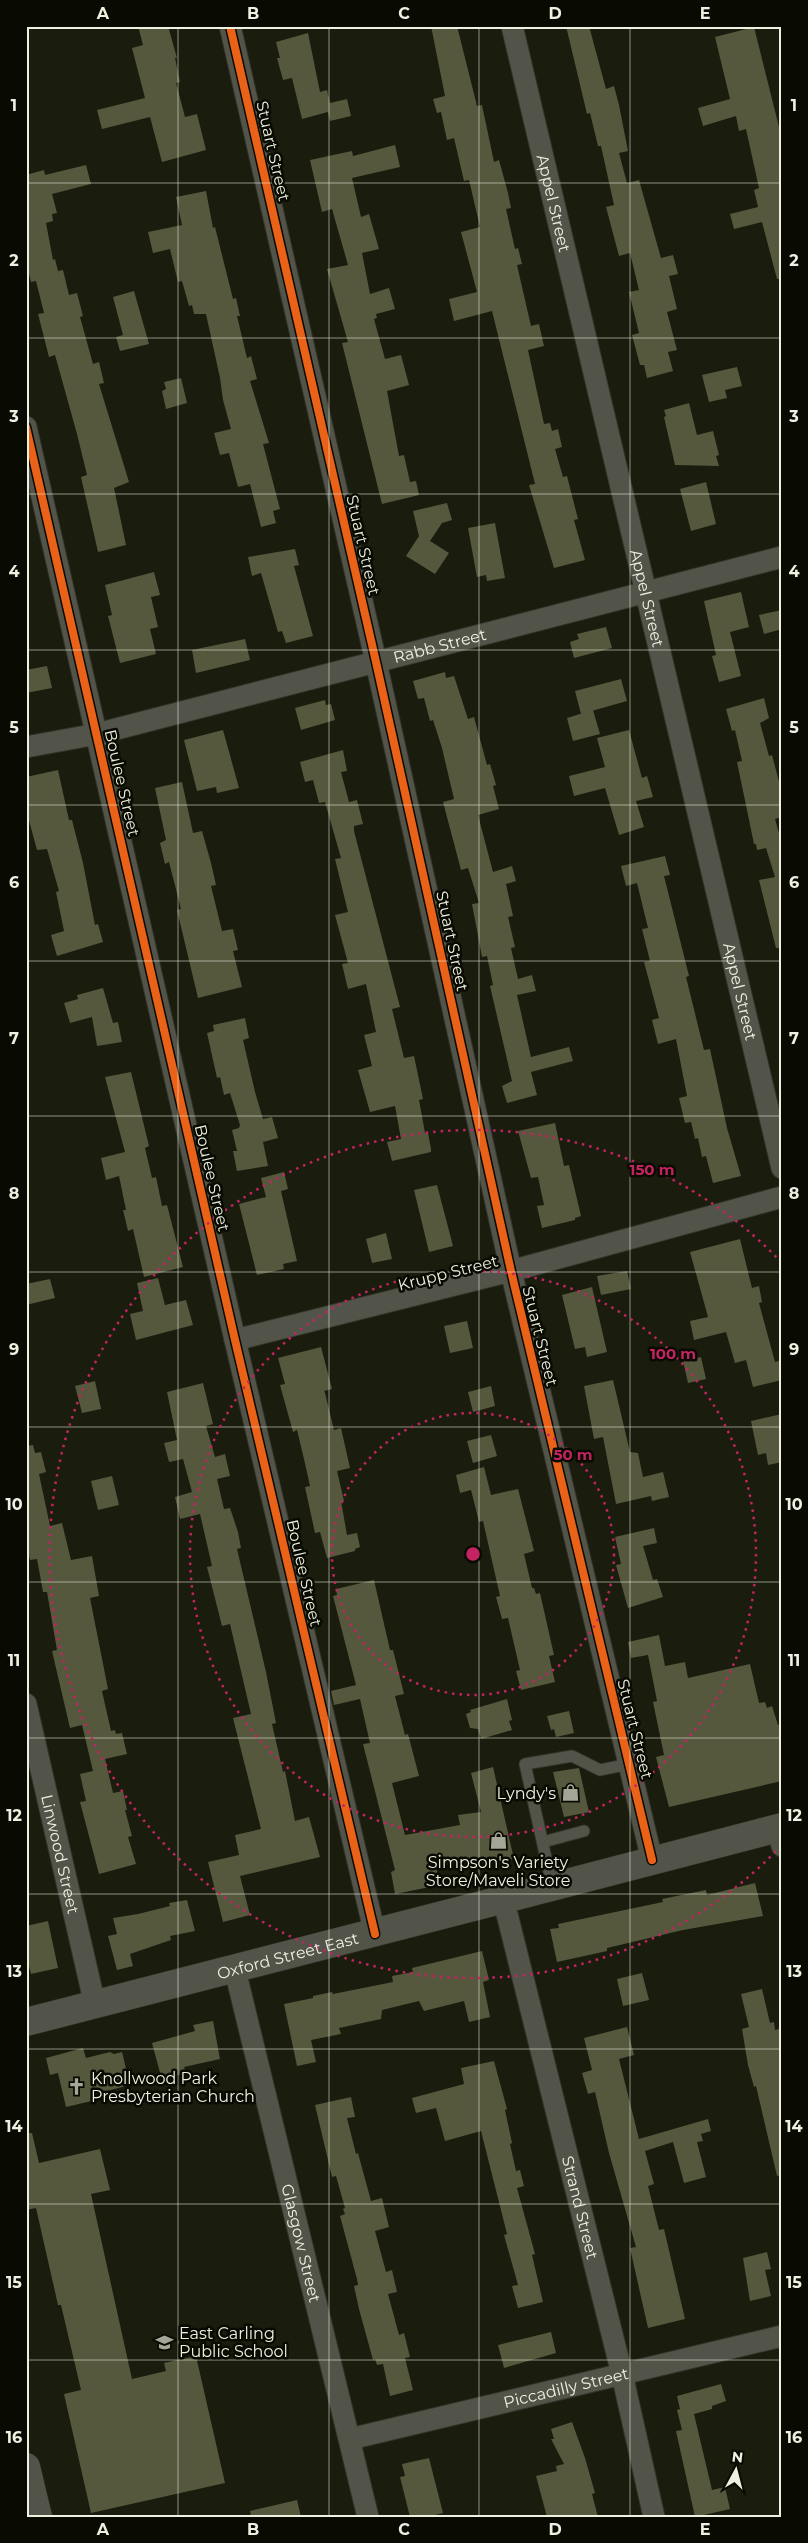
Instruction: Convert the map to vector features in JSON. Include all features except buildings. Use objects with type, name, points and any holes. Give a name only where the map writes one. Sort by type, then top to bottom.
[{"type":"main road","name":"Oxford Street East","points":[[26,2022],[375,1934],[552,1885],[652,1860],[780,1833]]},
{"type":"main road","points":[[26,2467],[38,2517]]},
{"type":"street","name":"Stuart Street","points":[[230,26],[376,662],[511,1271],[652,1860]]},
{"type":"street","name":"Appel Street","points":[[512,26],[782,1168]]},
{"type":"street","name":"Boulee Street","points":[[26,427],[235,1340],[375,1934]]},
{"type":"street","name":"Rabb Street","points":[[26,747],[97,734],[782,557]]},
{"type":"street","name":"Krupp Street","points":[[235,1340],[511,1271],[782,1197]]},
{"type":"street","name":"Linwood Street","points":[[26,1704],[95,2005]]},
{"type":"street","name":"Strand Street","points":[[503,1898],[622,2374],[654,2517]]},
{"type":"street","name":"Glasgow Street","points":[[236,1970],[368,2517]]},
{"type":"street","name":"Piccadilly Street","points":[[350,2439],[782,2336]]},
{"type":"lane","points":[[552,1885],[525,1764],[572,1756],[600,1770],[629,1764]]},
{"type":"lane","points":[[543,1842],[584,1830]]},
{"type":"cycle path","points":[[230,26],[376,662],[511,1271],[652,1860]]},
{"type":"cycle path","points":[[26,427],[235,1340],[375,1934]]},
{"type":"place","name":"Lyndy's","points":[[570,1793]]},
{"type":"place","name":"Simpson's Variety Store/Maveli Store","points":[[498,1840]]},
{"type":"place","name":"Knollwood Park Presbyterian Church","points":[[77,2087]]},
{"type":"place","name":"East Carling Public School","points":[[165,2342]]}]
